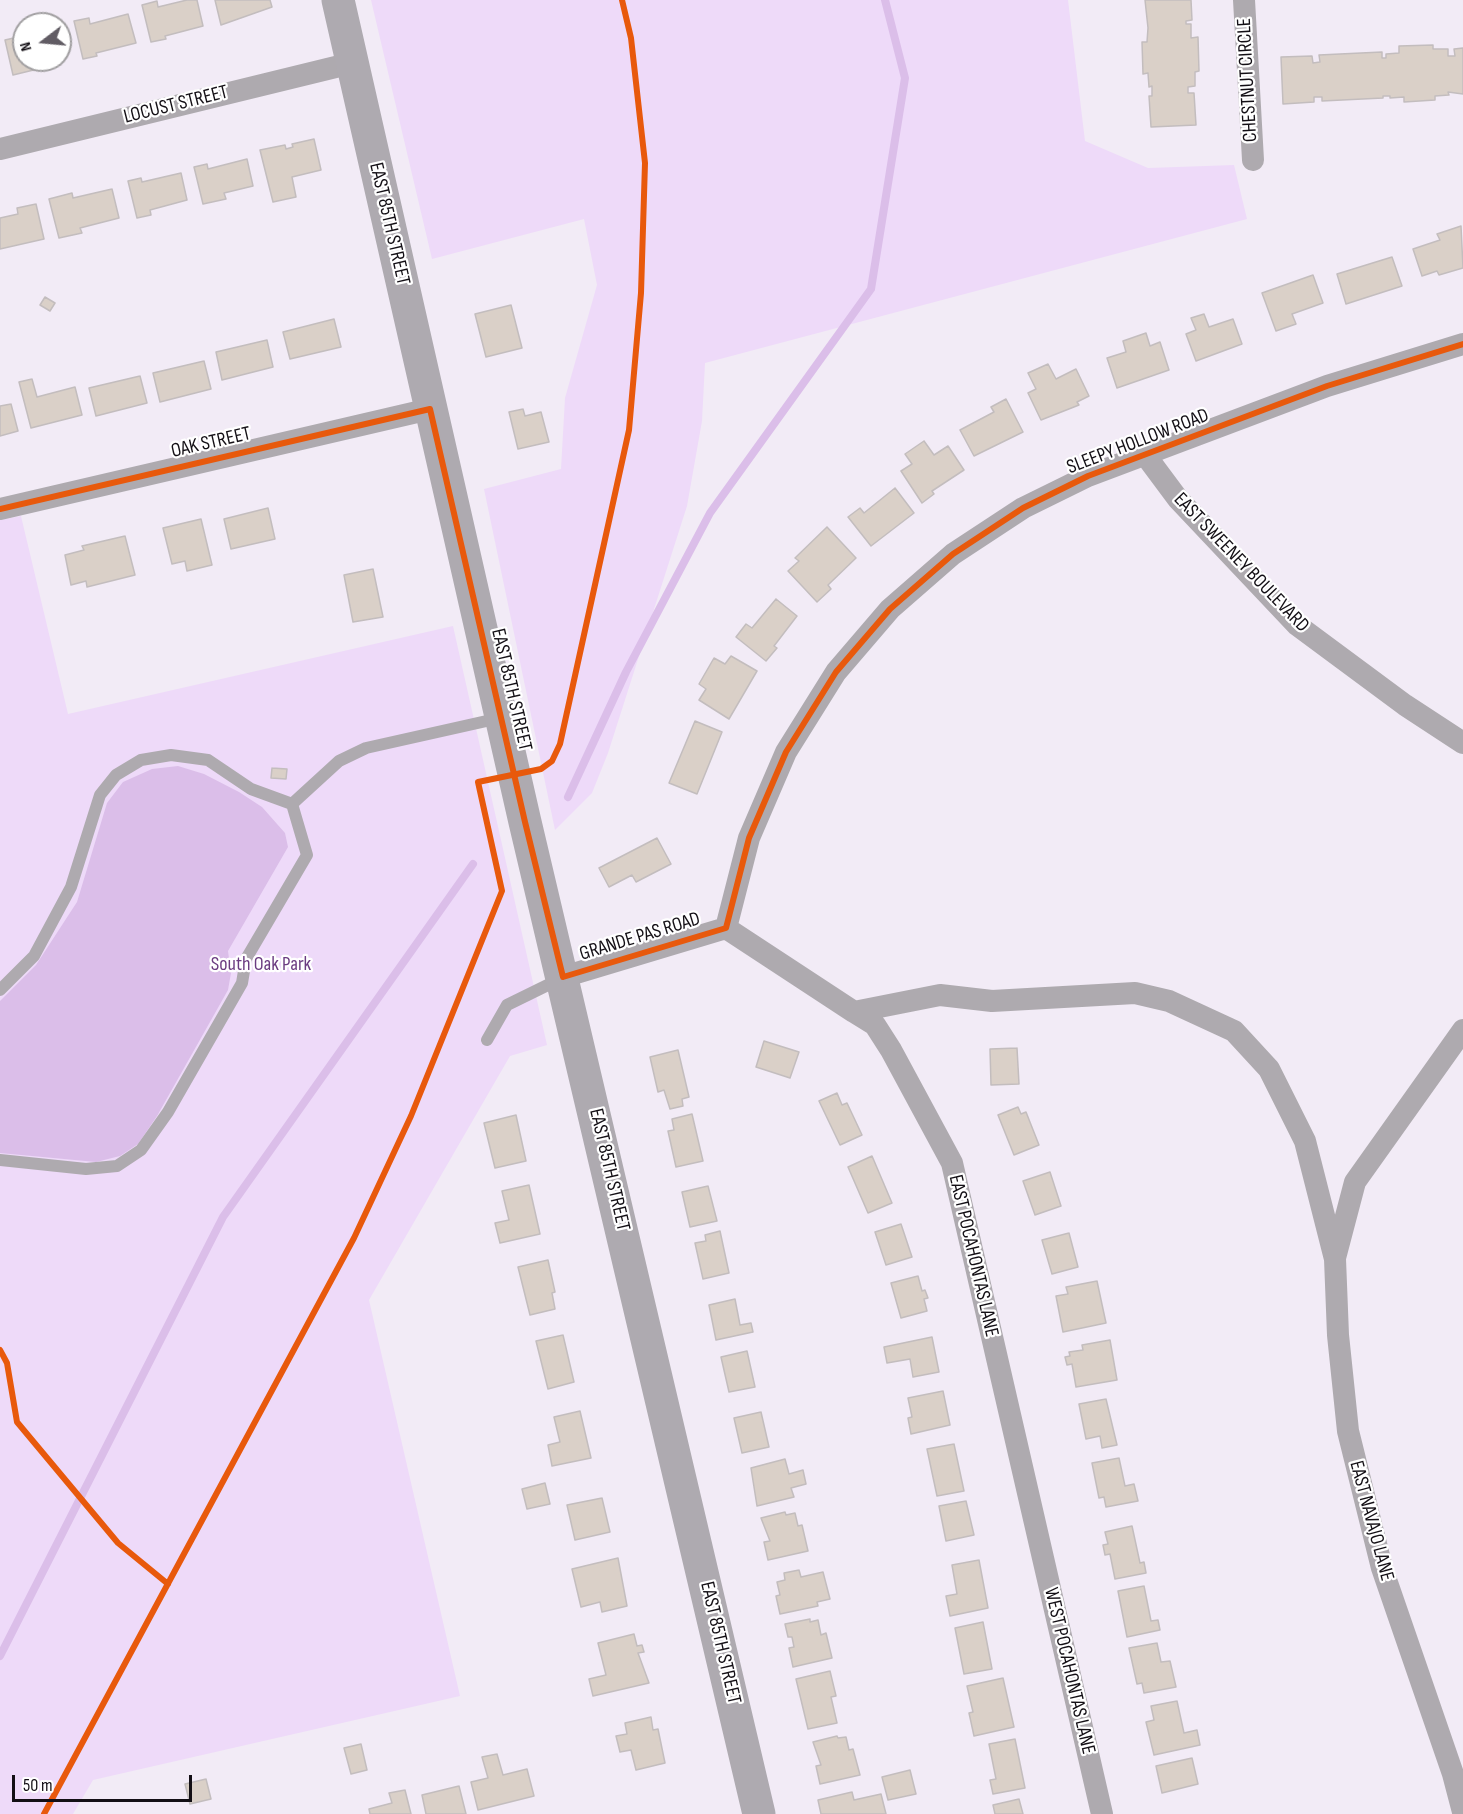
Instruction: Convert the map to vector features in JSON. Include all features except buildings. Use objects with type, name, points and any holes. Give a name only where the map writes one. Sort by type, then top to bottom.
[{"type":"main road","name":"EAST 85TH STREET","points":[[338,0],[501,718],[564,977],[759,1814]]},
{"type":"street","name":"CHESTNUT CIRCLE","points":[[1244,0],[1253,160]]},
{"type":"street","name":"LOCUST STREET","points":[[0,149],[352,63]]},
{"type":"street","name":"SLEEPY HOLLOW ROAD","points":[[726,928],[749,838],[786,752],[836,672],[890,609],[953,554],[1023,508],[1088,476],[1327,386],[1463,344]]},
{"type":"street","name":"OAK STREET","points":[[0,509],[430,409]]},
{"type":"street","name":"EAST SWEENEY BOULEVARD","points":[[1146,456],[1178,499],[1296,626],[1405,705],[1463,743]]},
{"type":"street","name":"GRANDE PAS ROAD","points":[[564,977],[726,928],[854,1012]]},
{"type":"street","name":"EAST NAVAJO LANE","points":[[854,1012],[940,995],[992,1001],[1135,993],[1168,1001],[1234,1031],[1269,1069],[1305,1141],[1335,1259],[1338,1335],[1348,1431],[1382,1568],[1458,1775],[1463,1812]]},
{"type":"street","name":"EAST POCAHONTAS LANE","points":[[854,1012],[875,1025],[952,1163],[1036,1527]]},
{"type":"street","name":"EAST NAVAJO LANE","points":[[1335,1259],[1355,1182],[1463,1030]]},
{"type":"street","name":"WEST POCAHONTAS LANE","points":[[1036,1527],[1102,1814]]},
{"type":"lane","points":[[292,804],[339,761],[366,748],[501,718]]},
{"type":"lane","points":[[0,990],[34,956],[71,888],[100,795],[116,775],[141,760],[171,755],[208,760],[251,789],[292,804]]},
{"type":"lane","points":[[0,1160],[86,1169],[117,1166],[141,1150],[168,1112],[242,984],[246,959],[307,855],[292,804]]},
{"type":"lane","points":[[487,1040],[507,1005],[564,977]]},
{"type":"green space","points":[[371,0],[1068,0],[1085,141],[1148,168],[1234,165],[1247,219],[705,363],[702,421],[687,506],[608,753],[592,793],[555,830],[484,489],[561,469],[565,398],[597,285],[584,219],[432,259]]},
{"type":"green space","name":"South Oak Park","points":[[21,516],[68,714],[453,626],[547,1045],[510,1056],[369,1300],[460,1696],[93,1780],[73,1814],[0,1814],[0,520]]},
{"type":"shaded area","points":[[178,766],[204,774],[239,792],[262,807],[285,833],[288,847],[228,951],[231,973],[228,990],[157,1116],[138,1144],[120,1156],[96,1162],[0,1153],[0,1001],[36,965],[77,902],[107,803],[123,782],[152,769]]},
{"type":"waterway","points":[[568,797],[626,672],[710,513],[871,289],[905,78],[885,0]]},
{"type":"waterway","points":[[0,1656],[223,1217],[473,864]]},
{"type":"cycle path","points":[[44,1814],[354,1238],[411,1116],[502,891],[478,782],[541,769],[552,761],[560,744],[629,430],[641,293],[645,163],[631,38],[622,0]]},
{"type":"cycle path","points":[[0,509],[430,409],[563,977],[726,928],[749,838],[786,752],[836,672],[890,609],[953,554],[1023,508],[1088,476],[1327,386],[1463,344]]},
{"type":"cycle path","points":[[0,1350],[7,1363],[17,1422],[118,1543],[168,1584]]}]
